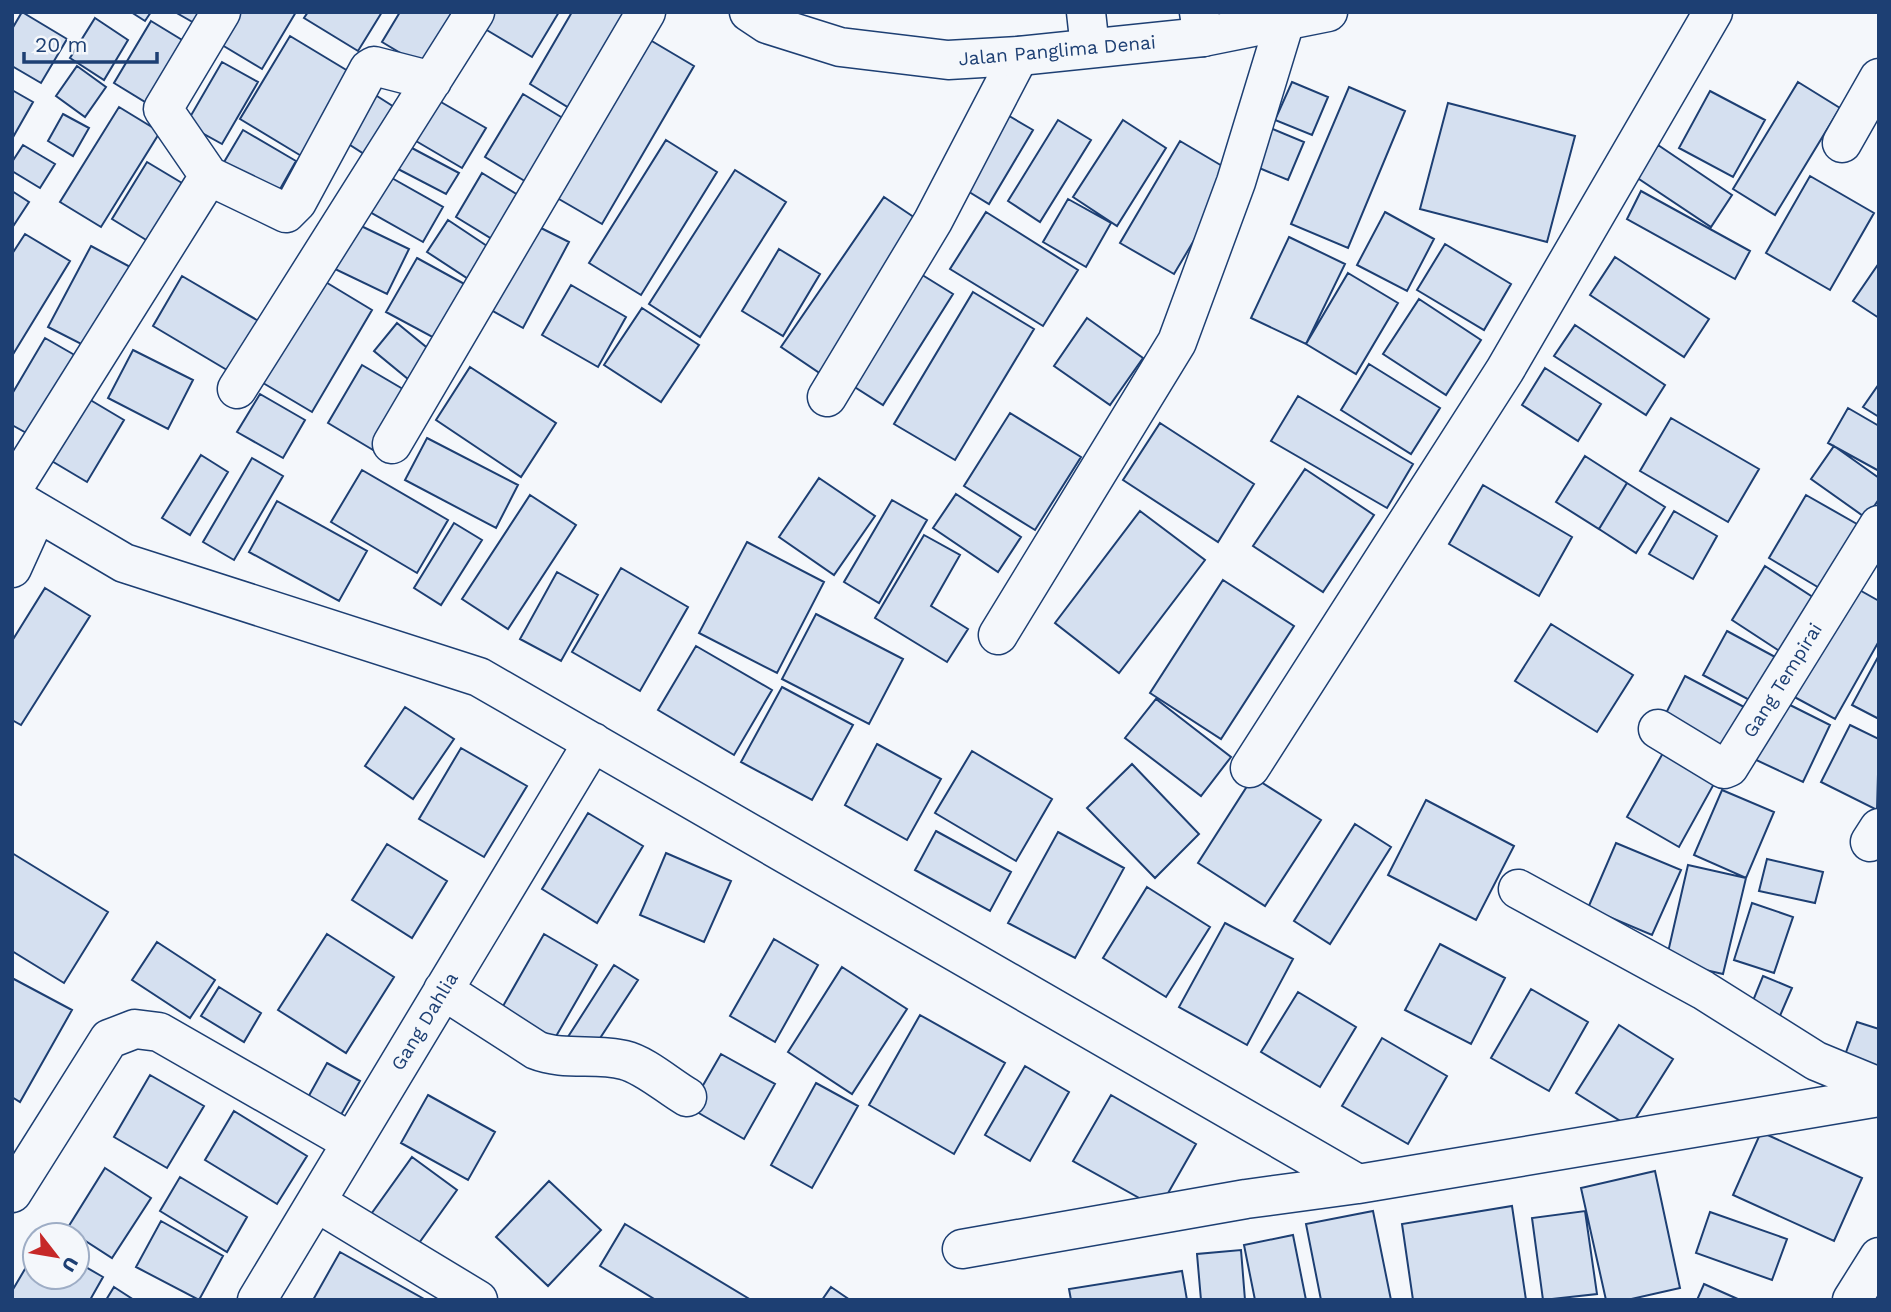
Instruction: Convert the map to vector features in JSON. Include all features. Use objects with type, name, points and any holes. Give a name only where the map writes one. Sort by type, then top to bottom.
[{"type":"street","points":[[221,12],[163,109],[209,177],[286,213],[297,202],[369,69],[374,66],[432,81]]},
{"type":"street","points":[[237,389],[475,12]]},
{"type":"street","points":[[392,444],[646,12]]},
{"type":"street","name":"Jalan Panglima Denai","points":[[748,12],[767,24],[840,47],[948,60],[1020,56],[1088,30],[1286,18],[1328,12]]},
{"type":"street","points":[[1250,768],[1505,370],[1713,12]]},
{"type":"street","points":[[999,635],[1177,342],[1236,182],[1286,18]]},
{"type":"street","points":[[827,397],[933,221],[1020,56]]},
{"type":"street","points":[[1842,143],[1879,78]]},
{"type":"street","points":[[12,568],[21,500],[209,177]]},
{"type":"street","points":[[21,500],[124,563],[479,677],[1358,1184]]},
{"type":"street","name":"Gang Tempirai","points":[[1658,729],[1724,769],[1729,767],[1879,525]]},
{"type":"street","name":"Gang Dahlia","points":[[257,1300],[593,742]]},
{"type":"street","points":[[1518,889],[1703,990],[1816,1062],[1879,1087]]},
{"type":"street","points":[[443,990],[536,1050],[548,1055],[596,1055],[628,1061],[687,1097]]},
{"type":"street","points":[[12,1193],[109,1039],[135,1030],[159,1032],[351,1142]]},
{"type":"street","points":[[962,1249],[1246,1199],[1358,1184],[1879,1097]]},
{"type":"street","points":[[316,1202],[478,1300]]},
{"type":"street","points":[[1852,1300],[1879,1257]]},
{"type":"building","points":[[22,12],[67,39],[41,83],[12,66],[12,29]]},
{"type":"building","points":[[131,12],[151,12],[145,21]]},
{"type":"building","points":[[175,12],[203,12],[196,24]]},
{"type":"building","points":[[241,12],[296,12],[262,69],[222,45]]},
{"type":"building","points":[[308,12],[382,12],[358,51],[304,18]]},
{"type":"building","points":[[400,12],[456,12],[424,67],[382,42]]},
{"type":"building","points":[[495,12],[559,12],[532,57],[485,29]]},
{"type":"building","points":[[572,12],[623,12],[635,19],[579,114],[530,84]]},
{"type":"building","points":[[95,18],[128,40],[104,80],[70,58]]},
{"type":"building","points":[[151,21],[192,46],[155,108],[114,83]]},
{"type":"building","points":[[290,36],[353,74],[303,157],[240,119]]},
{"type":"building","points":[[645,37],[694,66],[602,224],[552,195]]},
{"type":"building","points":[[222,62],[258,82],[222,144],[186,124]]},
{"type":"building","points":[[77,66],[106,87],[85,117],[56,96]]},
{"type":"building","points":[[1292,82],[1328,97],[1312,135],[1275,120]]},
{"type":"building","points":[[1798,82],[1840,108],[1775,215],[1733,189]]},
{"type":"building","points":[[1349,87],[1405,111],[1348,248],[1291,224]]},
{"type":"building","points":[[366,89],[402,112],[372,159],[336,136]]},
{"type":"building","points":[[12,90],[33,102],[12,139]]},
{"type":"building","points":[[1710,91],[1765,120],[1733,177],[1679,148]]},
{"type":"building","points":[[427,94],[486,128],[462,168],[404,134]]},
{"type":"building","points":[[523,94],[566,120],[528,183],[485,157]]},
{"type":"building","points":[[1448,103],[1575,136],[1547,242],[1420,209]]},
{"type":"building","points":[[119,107],[160,132],[101,227],[60,202]]},
{"type":"building","points":[[1004,113],[1033,130],[989,204],[961,187]]},
{"type":"building","points":[[63,114],[89,128],[73,156],[48,141]]},
{"type":"building","points":[[1058,120],[1091,140],[1040,222],[1008,201]]},
{"type":"building","points":[[1123,120],[1166,148],[1117,226],[1073,197]]},
{"type":"building","points":[[1268,127],[1304,142],[1288,180],[1252,165]]},
{"type":"building","points":[[243,130],[296,161],[271,205],[217,174]]},
{"type":"building","points":[[666,140],[717,172],[641,295],[589,263]]},
{"type":"building","points":[[1180,141],[1234,173],[1174,274],[1120,243]]},
{"type":"building","points":[[23,145],[55,164],[40,188],[12,171],[12,162]]},
{"type":"building","points":[[1658,145],[1732,195],[1711,227],[1636,177]]},
{"type":"building","points":[[410,147],[459,173],[446,194],[398,169]]},
{"type":"building","points":[[147,162],[192,189],[156,246],[112,219]]},
{"type":"building","points":[[735,170],[786,202],[700,337],[649,304]]},
{"type":"building","points":[[482,173],[523,198],[497,242],[456,217]]},
{"type":"building","points":[[1810,176],[1874,213],[1830,290],[1766,253]]},
{"type":"building","points":[[390,177],[443,207],[423,242],[370,212]]},
{"type":"building","points":[[12,191],[29,202],[12,228]]},
{"type":"building","points":[[1641,191],[1750,251],[1735,279],[1627,219]]},
{"type":"building","points":[[884,197],[927,226],[824,376],[781,347]]},
{"type":"building","points":[[1068,199],[1111,223],[1086,267],[1043,242]]},
{"type":"building","points":[[986,212],[1078,270],[1043,326],[950,269]]},
{"type":"building","points":[[1385,212],[1434,239],[1407,291],[1357,265]]},
{"type":"building","points":[[448,220],[493,250],[473,282],[427,252]]},
{"type":"building","points":[[529,222],[569,242],[523,328],[484,306]]},
{"type":"building","points":[[357,224],[409,249],[387,294],[335,269]]},
{"type":"building","points":[[25,234],[70,261],[12,356],[12,254]]},
{"type":"building","points":[[1289,237],[1345,264],[1306,344],[1251,318]]},
{"type":"building","points":[[1445,244],[1511,284],[1484,330],[1417,290]]},
{"type":"building","points":[[91,246],[134,269],[91,349],[48,327]]},
{"type":"building","points":[[779,249],[820,274],[783,336],[742,311]]},
{"type":"building","points":[[1615,257],[1709,319],[1684,357],[1590,295]]},
{"type":"building","points":[[417,258],[468,286],[438,340],[386,312]]},
{"type":"building","points":[[1879,263],[1879,318],[1853,301]]},
{"type":"building","points":[[911,268],[953,294],[883,405],[842,379]]},
{"type":"building","points":[[1348,273],[1398,303],[1356,374],[1306,344]]},
{"type":"building","points":[[182,276],[267,326],[237,376],[153,326]]},
{"type":"building","points":[[319,278],[372,310],[312,412],[258,380]]},
{"type":"building","points":[[571,285],[626,317],[598,367],[542,335]]},
{"type":"building","points":[[973,292],[1034,329],[955,460],[894,424]]},
{"type":"building","points":[[1419,299],[1481,340],[1446,395],[1383,354]]},
{"type":"building","points":[[642,308],[699,345],[661,402],[604,365]]},
{"type":"building","points":[[1087,318],[1143,358],[1110,405],[1054,366]]},
{"type":"building","points":[[397,323],[431,351],[408,379],[374,351]]},
{"type":"building","points":[[1575,325],[1665,385],[1646,415],[1554,356]]},
{"type":"building","points":[[45,338],[85,361],[39,440],[12,425],[12,394]]},
{"type":"building","points":[[133,350],[193,380],[168,429],[108,398]]},
{"type":"building","points":[[1369,364],[1440,408],[1411,454],[1341,410]]},
{"type":"building","points":[[362,365],[408,392],[373,450],[328,423]]},
{"type":"building","points":[[470,367],[556,423],[521,477],[436,420]]},
{"type":"building","points":[[1545,368],[1601,404],[1578,441],[1522,405]]},
{"type":"building","points":[[1879,384],[1879,417],[1863,407]]},
{"type":"building","points":[[260,394],[305,420],[283,458],[237,432]]},
{"type":"building","points":[[1298,396],[1413,464],[1387,508],[1271,441]]},
{"type":"building","points":[[87,398],[124,420],[87,482],[50,460]]},
{"type":"building","points":[[1848,408],[1879,426],[1879,471],[1828,443]]},
{"type":"building","points":[[1010,413],[1081,457],[1035,530],[964,486]]},
{"type":"building","points":[[1671,418],[1759,469],[1728,522],[1640,471]]},
{"type":"building","points":[[1160,423],[1254,484],[1218,542],[1123,480]]},
{"type":"building","points":[[427,438],[518,485],[496,528],[405,480]]},
{"type":"building","points":[[1834,446],[1879,478],[1879,499],[1866,518],[1811,479]]},
{"type":"building","points":[[201,455],[228,472],[190,535],[162,518]]},
{"type":"building","points":[[1585,456],[1627,483],[1599,529],[1556,502]]},
{"type":"building","points":[[252,458],[283,476],[234,560],[203,542]]},
{"type":"building","points":[[1305,469],[1374,515],[1323,592],[1253,546]]},
{"type":"building","points":[[362,470],[448,520],[417,573],[331,522]]},
{"type":"building","points":[[819,478],[875,516],[834,575],[779,537]]},
{"type":"building","points":[[1627,483],[1665,507],[1636,553],[1599,529]]},
{"type":"building","points":[[1483,485],[1572,537],[1539,596],[1449,544]]},
{"type":"building","points":[[956,494],[1021,537],[998,572],[933,528]]},
{"type":"building","points":[[530,495],[576,525],[508,629],[462,599]]},
{"type":"building","points":[[1806,495],[1864,528],[1826,592],[1769,558]]},
{"type":"building","points":[[892,500],[927,520],[879,603],[844,582]]},
{"type":"building","points":[[277,501],[367,551],[339,601],[249,552]]},
{"type":"building","points":[[1140,511],[1205,560],[1119,673],[1055,623]]},
{"type":"building","points":[[1674,511],[1717,536],[1693,579],[1649,554]]},
{"type":"building","points":[[454,523],[482,540],[441,605],[414,588]]},
{"type":"building","points":[[924,535],[960,555],[931,606],[968,629],[947,662],[875,618]]},
{"type":"building","points":[[747,542],[824,582],[777,673],[699,633]]},
{"type":"building","points":[[1765,566],[1822,603],[1787,656],[1732,620]]},
{"type":"building","points":[[621,568],[688,607],[640,691],[572,652]]},
{"type":"building","points":[[557,572],[598,595],[561,661],[520,639]]},
{"type":"building","points":[[1223,580],[1294,626],[1221,739],[1150,693]]},
{"type":"building","points":[[1847,583],[1879,601],[1879,641],[1835,719],[1787,693]]},
{"type":"building","points":[[45,588],[90,616],[21,725],[12,720],[12,641]]},
{"type":"building","points":[[816,614],[903,659],[869,724],[782,679]]},
{"type":"building","points":[[1551,624],[1633,675],[1597,732],[1515,681]]},
{"type":"building","points":[[1727,631],[1777,658],[1753,702],[1703,675]]},
{"type":"building","points":[[696,646],[772,690],[734,755],[658,710]]},
{"type":"building","points":[[1879,657],[1879,719],[1852,705]]},
{"type":"building","points":[[1685,676],[1746,708],[1723,752],[1662,721]]},
{"type":"building","points":[[782,687],[853,725],[812,800],[741,762]]},
{"type":"building","points":[[1156,699],[1231,757],[1201,796],[1125,738]]},
{"type":"building","points":[[1780,700],[1830,725],[1803,782],[1752,758]]},
{"type":"building","points":[[405,707],[454,739],[413,799],[365,766]]},
{"type":"building","points":[[1850,725],[1879,739],[1877,810],[1821,782]]},
{"type":"building","points":[[877,744],[941,779],[907,840],[845,805]]},
{"type":"building","points":[[461,748],[527,786],[484,857],[419,819]]},
{"type":"building","points":[[972,751],[1052,799],[1016,861],[935,813]]},
{"type":"building","points":[[1663,753],[1715,782],[1679,847],[1627,817]]},
{"type":"building","points":[[1132,764],[1199,834],[1155,878],[1087,808]]},
{"type":"building","points":[[1253,777],[1321,820],[1265,906],[1198,863]]},
{"type":"building","points":[[1722,790],[1774,812],[1746,878],[1694,855]]},
{"type":"building","points":[[1426,800],[1514,846],[1476,920],[1388,875]]},
{"type":"building","points":[[588,813],[643,846],[597,923],[542,889]]},
{"type":"building","points":[[1355,824],[1391,847],[1330,944],[1294,921]]},
{"type":"building","points":[[936,831],[1011,872],[990,911],[915,870]]},
{"type":"building","points":[[1058,832],[1124,868],[1075,958],[1008,923]]},
{"type":"building","points":[[1616,843],[1681,870],[1652,935],[1588,908]]},
{"type":"building","points":[[387,844],[447,881],[412,938],[352,900]]},
{"type":"building","points":[[12,853],[108,912],[64,983],[12,951]]},
{"type":"building","points":[[666,853],[731,881],[704,942],[640,915]]},
{"type":"building","points":[[1767,859],[1823,872],[1815,903],[1759,891]]},
{"type":"building","points":[[1688,865],[1746,878],[1723,974],[1666,961]]},
{"type":"building","points":[[1147,887],[1210,927],[1166,997],[1103,958]]},
{"type":"building","points":[[1752,903],[1793,917],[1774,973],[1734,960]]},
{"type":"building","points":[[1225,923],[1293,959],[1247,1045],[1179,1007]]},
{"type":"building","points":[[327,934],[394,977],[346,1053],[278,1010]]},
{"type":"building","points":[[544,934],[597,965],[547,1052],[494,1022]]},
{"type":"building","points":[[774,939],[818,965],[775,1042],[730,1016]]},
{"type":"building","points":[[157,942],[215,980],[190,1018],[132,980]]},
{"type":"building","points":[[1440,944],[1505,978],[1471,1044],[1405,1010]]},
{"type":"building","points":[[614,965],[638,980],[589,1055],[566,1040]]},
{"type":"building","points":[[842,967],[907,1009],[852,1094],[788,1052]]},
{"type":"building","points":[[1763,976],[1792,988],[1776,1025],[1748,1013]]},
{"type":"building","points":[[12,978],[72,1010],[20,1102],[12,1097]]},
{"type":"building","points":[[219,987],[261,1013],[244,1042],[201,1016]]},
{"type":"building","points":[[1531,989],[1588,1022],[1549,1091],[1491,1058]]},
{"type":"building","points":[[1298,992],[1356,1027],[1320,1087],[1261,1052]]},
{"type":"building","points":[[920,1015],[1005,1063],[954,1154],[869,1105]]},
{"type":"building","points":[[1857,1022],[1879,1029],[1879,1067],[1845,1055]]},
{"type":"building","points":[[1619,1025],[1673,1059],[1630,1127],[1576,1093]]},
{"type":"building","points":[[1382,1038],[1447,1076],[1408,1144],[1342,1106]]},
{"type":"building","points":[[721,1054],[775,1084],[744,1139],[690,1108]]},
{"type":"building","points":[[327,1063],[360,1081],[333,1129],[301,1110]]},
{"type":"building","points":[[1025,1066],[1069,1092],[1030,1161],[985,1135]]},
{"type":"building","points":[[150,1075],[204,1106],[167,1168],[114,1137]]},
{"type":"building","points":[[816,1083],[858,1106],[812,1188],[771,1165]]},
{"type":"building","points":[[428,1095],[495,1132],[468,1180],[401,1143]]},
{"type":"building","points":[[1111,1095],[1196,1144],[1159,1209],[1073,1161]]},
{"type":"building","points":[[234,1111],[307,1156],[277,1204],[205,1160]]},
{"type":"building","points":[[1761,1132],[1862,1178],[1834,1241],[1733,1195]]},
{"type":"building","points":[[412,1157],[457,1190],[409,1257],[364,1224]]},
{"type":"building","points":[[105,1168],[151,1198],[112,1258],[91,1244],[91,1221],[72,1221]]},
{"type":"building","points":[[1655,1171],[1680,1288],[1627,1300],[1606,1300],[1581,1188]]},
{"type":"building","points":[[180,1177],[247,1217],[227,1252],[160,1211]]},
{"type":"building","points":[[549,1181],[601,1230],[548,1286],[496,1237]]},
{"type":"building","points":[[1512,1206],[1526,1300],[1413,1300],[1402,1224]]},
{"type":"building","points":[[1373,1211],[1391,1300],[1321,1300],[1306,1224]]},
{"type":"building","points":[[1585,1211],[1597,1294],[1543,1300],[1532,1218]]},
{"type":"building","points":[[1710,1212],[1787,1239],[1772,1280],[1696,1253]]},
{"type":"building","points":[[161,1221],[223,1256],[199,1300],[136,1267]]},
{"type":"building","points":[[625,1224],[751,1300],[656,1300],[600,1266]]},
{"type":"building","points":[[1293,1235],[1306,1300],[1255,1300],[1244,1245]]},
{"type":"building","points":[[1241,1250],[1245,1300],[1201,1300],[1197,1254]]},
{"type":"building","points":[[340,1252],[424,1299],[313,1300]]},
{"type":"building","points":[[91,1270],[103,1277],[90,1300],[12,1300],[12,1291],[21,1276],[21,1291],[91,1291]]},
{"type":"building","points":[[1182,1271],[1187,1300],[1071,1300],[1069,1289]]},
{"type":"building","points":[[1704,1284],[1740,1300],[1697,1300]]},
{"type":"building","points":[[114,1287],[134,1300],[106,1300]]},
{"type":"building","points":[[831,1287],[850,1300],[822,1300]]}]
